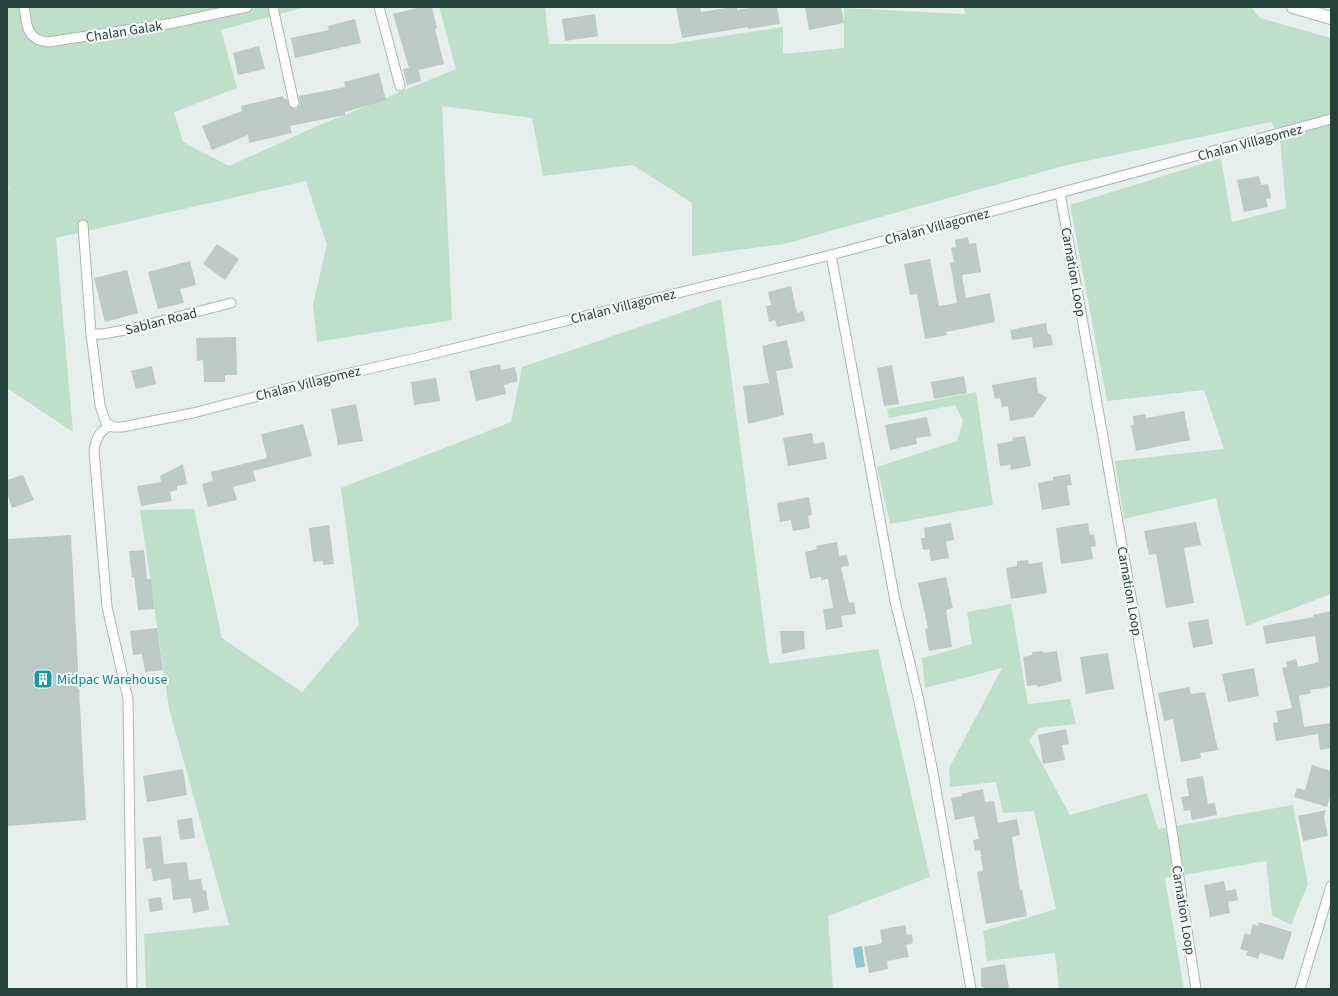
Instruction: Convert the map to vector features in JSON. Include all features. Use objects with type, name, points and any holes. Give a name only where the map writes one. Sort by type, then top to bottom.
[{"type":"main road","points":[[1293,7],[1331,18]]},
{"type":"street","name":"Chalan Galak","points":[[24,7],[28,27],[32,36],[35,40],[48,42],[165,25],[247,7]]},
{"type":"street","points":[[273,7],[294,103]]},
{"type":"street","points":[[379,7],[400,86]]},
{"type":"street","name":"Chalan Villagomez","points":[[110,426],[122,427],[193,413],[321,379],[412,359],[831,255],[1331,119]]},
{"type":"street","name":"Carnation Loop","points":[[1060,193],[1170,818],[1196,989]]},
{"type":"street","points":[[83,225],[91,334],[100,405],[104,419],[110,426],[100,434],[96,441],[94,450],[107,606],[128,698],[132,989]]},
{"type":"street","points":[[831,255],[895,601],[919,701],[936,785],[971,989]]},
{"type":"street","name":"Sablan Road","points":[[91,334],[103,334],[130,329],[231,303]]},
{"type":"street","points":[[1300,989],[1331,886]]},
{"type":"green space","points":[[7,7],[305,7],[221,30],[237,88],[174,112],[183,142],[229,166],[317,126],[456,69],[439,7],[545,7],[549,44],[670,44],[783,27],[783,54],[844,48],[844,8],[965,14],[964,7],[1251,7],[1260,18],[1331,38],[1331,594],[1246,626],[1216,498],[1124,519],[1115,461],[1224,449],[1204,390],[1107,401],[1070,205],[1221,158],[1232,222],[1286,208],[1280,139],[1271,122],[1063,166],[784,244],[692,256],[692,203],[633,165],[543,176],[532,118],[442,106],[452,320],[317,342],[313,304],[327,245],[306,181],[56,238],[73,432],[7,388],[7,190],[9,189],[7,184]]},
{"type":"green space","points":[[721,299],[769,664],[878,649],[930,877],[828,916],[833,989],[146,989],[144,934],[229,925],[169,708],[140,510],[194,509],[222,638],[302,692],[359,625],[341,488],[511,422],[522,367]]},
{"type":"green space","points":[[976,392],[993,505],[890,524],[877,467],[957,441],[963,421],[955,405],[889,418],[887,409]]},
{"type":"green space","points":[[1011,604],[1028,704],[1070,699],[1076,724],[1039,728],[1029,740],[1070,815],[1147,793],[1158,829],[1293,805],[1308,884],[1291,925],[1272,915],[1266,861],[1165,878],[1184,989],[1059,989],[1055,953],[987,961],[983,931],[1056,909],[1034,811],[1003,813],[996,782],[950,787],[949,768],[1002,668],[925,688],[922,658],[972,644],[967,612]]},
{"type":"water","points":[[862,946],[865,967],[856,968],[853,948]]},
{"type":"building","points":[[421,7],[432,7],[437,28],[435,29],[444,64],[419,70],[421,81],[407,85],[403,69],[409,68],[393,14]]},
{"type":"building","points":[[676,7],[700,7],[701,12],[732,7],[737,7],[737,10],[756,7],[777,7],[780,24],[748,29],[748,27],[682,38]]},
{"type":"building","points":[[805,7],[841,7],[844,23],[809,30]]},
{"type":"building","points":[[595,14],[598,36],[565,41],[562,19]]},
{"type":"building","points":[[355,19],[361,43],[295,58],[291,38],[329,30],[328,26]]},
{"type":"building","points":[[259,46],[265,69],[238,75],[233,53]]},
{"type":"building","points":[[379,73],[386,100],[345,112],[345,115],[290,126],[292,133],[249,143],[248,135],[212,150],[202,126],[242,111],[241,106],[283,96],[284,99],[287,99],[290,107],[296,109],[300,104],[299,96],[345,87],[344,82]]},
{"type":"building","points":[[1259,176],[1261,185],[1268,184],[1271,198],[1266,199],[1268,207],[1244,212],[1237,180]]},
{"type":"building","points":[[968,237],[969,244],[976,243],[981,272],[962,275],[966,298],[990,293],[995,322],[946,332],[947,335],[925,339],[917,294],[910,295],[904,264],[930,259],[939,306],[957,303],[950,263],[954,262],[951,248],[956,247],[955,240]]},
{"type":"building","points":[[217,244],[239,259],[225,280],[203,264]]},
{"type":"building","points":[[190,261],[196,285],[180,289],[184,303],[158,309],[148,272]]},
{"type":"building","points":[[127,270],[138,313],[105,322],[94,278]]},
{"type":"building","points":[[791,286],[797,313],[803,311],[805,321],[777,327],[775,320],[769,322],[766,306],[771,305],[768,292]]},
{"type":"building","points":[[1046,323],[1048,334],[1051,334],[1053,345],[1033,348],[1032,337],[1012,340],[1010,330]]},
{"type":"building","points":[[236,337],[237,375],[225,375],[225,382],[204,382],[203,360],[197,361],[196,338]]},
{"type":"building","points":[[787,340],[793,368],[776,371],[784,415],[748,424],[743,386],[769,383],[762,346]]},
{"type":"building","points":[[500,364],[501,370],[515,367],[518,381],[504,385],[506,394],[476,401],[469,371]]},
{"type":"building","points":[[892,365],[899,404],[884,406],[877,368]]},
{"type":"building","points":[[152,366],[156,384],[136,389],[131,371]]},
{"type":"building","points":[[964,376],[967,393],[934,399],[931,382]]},
{"type":"building","points":[[1036,377],[1038,392],[1047,398],[1033,417],[1010,421],[1008,406],[1002,407],[1000,398],[995,399],[992,385]]},
{"type":"building","points":[[436,378],[440,401],[414,405],[411,382]]},
{"type":"building","points":[[356,404],[363,441],[338,445],[331,409]]},
{"type":"building","points":[[1184,411],[1190,440],[1136,451],[1131,425],[1134,425],[1133,416],[1145,414],[1146,418]]},
{"type":"building","points":[[927,417],[931,436],[916,438],[917,444],[890,450],[885,425]]},
{"type":"building","points":[[303,424],[312,456],[253,471],[256,481],[233,487],[237,500],[208,507],[202,484],[213,481],[211,472],[267,458],[261,434]]},
{"type":"building","points":[[812,433],[814,444],[824,442],[827,459],[788,466],[783,438]]},
{"type":"building","points":[[1025,436],[1031,466],[1011,470],[1010,465],[1000,466],[997,444],[1013,441],[1012,438]]},
{"type":"building","points":[[183,464],[187,484],[177,486],[177,490],[170,492],[172,501],[141,506],[137,486],[161,482],[160,476]]},
{"type":"building","points":[[1070,474],[1072,485],[1067,486],[1070,505],[1042,510],[1038,483],[1053,480],[1053,477]]},
{"type":"building","points":[[23,475],[34,500],[12,508],[7,493],[7,480]]},
{"type":"building","points":[[809,497],[812,515],[808,516],[810,528],[793,531],[791,520],[780,522],[777,503]]},
{"type":"building","points":[[1196,522],[1201,545],[1184,548],[1194,603],[1166,608],[1156,554],[1149,555],[1144,531]]},
{"type":"building","points":[[951,523],[954,540],[946,541],[949,558],[931,561],[929,549],[923,550],[921,538],[925,538],[924,528]]},
{"type":"building","points":[[1088,523],[1090,535],[1094,534],[1096,546],[1091,547],[1093,559],[1061,564],[1056,528]]},
{"type":"building","points":[[329,525],[334,564],[323,565],[323,561],[313,562],[309,528]]},
{"type":"building","name":"Midpac Warehouse","points":[[71,535],[86,820],[7,826],[7,539]]},
{"type":"building","points":[[837,542],[839,556],[847,555],[849,566],[841,567],[849,603],[854,602],[856,614],[841,616],[843,627],[826,630],[823,609],[833,608],[828,579],[821,580],[821,577],[810,579],[805,552],[817,549],[816,546]]},
{"type":"building","points":[[144,550],[147,579],[151,579],[154,609],[138,610],[129,551]]},
{"type":"building","points":[[1028,560],[1029,564],[1042,562],[1047,593],[1011,599],[1006,568],[1017,566],[1017,561]]},
{"type":"building","points":[[946,577],[953,608],[946,610],[952,647],[929,651],[925,629],[928,628],[918,583]]},
{"type":"building","points":[[1331,611],[1331,687],[1310,690],[1311,693],[1299,696],[1304,727],[1331,723],[1331,748],[1320,750],[1318,734],[1276,741],[1273,723],[1278,722],[1276,711],[1292,708],[1282,668],[1287,667],[1286,662],[1296,659],[1298,667],[1319,662],[1315,636],[1266,644],[1263,626],[1313,617],[1313,615]]},
{"type":"building","points":[[1208,619],[1213,644],[1193,648],[1188,622]]},
{"type":"building","points":[[157,628],[163,670],[145,672],[142,654],[133,655],[130,631]]},
{"type":"building","points":[[780,631],[804,631],[805,649],[782,654]]},
{"type":"building","points":[[1043,651],[1043,653],[1057,651],[1062,681],[1038,687],[1037,685],[1027,686],[1023,657],[1032,655],[1032,652]]},
{"type":"building","points":[[1108,653],[1114,689],[1086,694],[1080,657]]},
{"type":"building","points":[[1254,668],[1259,696],[1228,702],[1222,674]]},
{"type":"building","points":[[1189,687],[1191,694],[1205,692],[1218,750],[1200,753],[1201,758],[1181,762],[1173,719],[1164,721],[1158,693]]},
{"type":"building","points":[[1066,729],[1069,744],[1062,745],[1065,760],[1043,764],[1038,735]]},
{"type":"building","points":[[1312,765],[1331,771],[1331,794],[1327,807],[1294,797],[1297,788],[1305,790]]},
{"type":"building","points":[[183,769],[187,795],[147,802],[143,776]]},
{"type":"building","points":[[1203,776],[1208,804],[1215,803],[1217,815],[1192,820],[1190,810],[1184,811],[1181,797],[1189,796],[1186,779]]},
{"type":"building","points":[[983,789],[985,802],[994,801],[998,823],[1017,819],[1020,835],[1012,837],[1020,890],[1022,890],[1027,916],[986,924],[977,872],[983,871],[980,850],[975,851],[973,840],[979,839],[974,816],[955,820],[951,798]]},
{"type":"building","points":[[1326,810],[1324,817],[1328,836],[1303,841],[1298,816]]},
{"type":"building","points":[[192,818],[195,838],[180,840],[177,820]]},
{"type":"building","points":[[161,836],[164,864],[187,862],[189,880],[201,879],[203,891],[206,890],[209,910],[193,913],[191,898],[173,900],[171,878],[153,881],[151,868],[146,869],[143,838]]},
{"type":"building","points":[[1224,881],[1226,891],[1236,889],[1238,900],[1228,902],[1230,913],[1210,917],[1204,885]]},
{"type":"building","points":[[161,897],[163,910],[150,912],[148,899]]},
{"type":"building","points":[[1259,922],[1292,932],[1283,960],[1260,953],[1258,959],[1246,955],[1248,951],[1240,949],[1245,933],[1250,935],[1253,924],[1258,926]]},
{"type":"building","points":[[905,925],[907,935],[912,934],[913,943],[906,945],[909,957],[887,961],[888,969],[869,973],[864,947],[882,943],[880,930]]},
{"type":"building","points":[[1005,964],[1009,989],[984,989],[981,987],[981,968]]},
{"type":"place","name":"Midpac Warehouse","points":[[43,679]]}]
